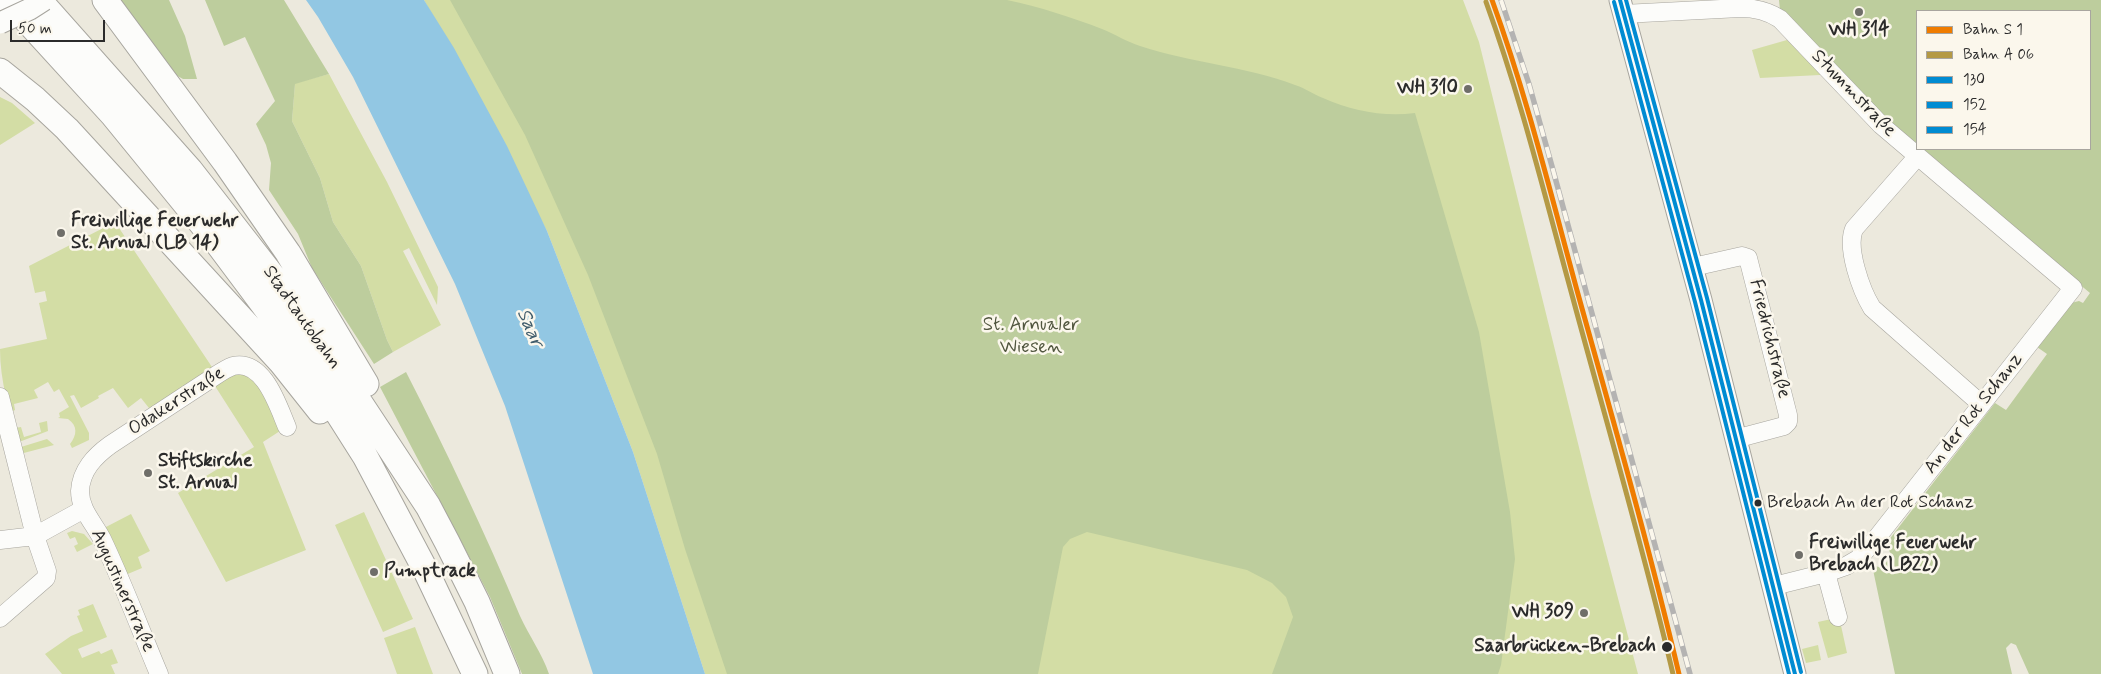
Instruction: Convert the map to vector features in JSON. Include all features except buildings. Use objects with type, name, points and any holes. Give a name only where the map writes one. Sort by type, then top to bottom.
[{"type":"highway","name":"Stadtautobahn","points":[[8,0],[113,115],[231,261],[301,355],[365,456],[427,573],[475,674]]},
{"type":"highway","name":"Stadtautobahn","points":[[39,0],[190,170],[256,254],[343,377],[428,506],[477,602],[507,674]]},
{"type":"highway","points":[[105,0],[219,154],[288,253],[411,460],[428,506]]},
{"type":"highway","points":[[0,71],[35,99],[66,130],[281,362],[317,406],[390,505]]},
{"type":"main road","points":[[0,23],[30,10],[44,0]]},
{"type":"main road","points":[[1621,7],[1692,267],[1795,674]]},
{"type":"street","name":"Stummstraße","points":[[1621,7],[1756,9],[1780,18],[1881,125],[2072,288]]},
{"type":"street","points":[[1917,157],[1854,229],[1850,237],[1851,246],[1862,286],[1872,308],[1981,404]]},
{"type":"street","name":"Friedrichstraße","points":[[1692,267],[1742,256],[1748,258],[1788,415],[1788,422],[1784,426],[1736,439]]},
{"type":"street","name":"An der Rot Schanz","points":[[1774,586],[1826,573],[1858,559],[2072,288]]},
{"type":"street","name":"Odakerstraße","points":[[84,509],[80,500],[81,483],[91,461],[97,455],[234,366],[249,368],[266,381],[287,427]]},
{"type":"street","points":[[0,397],[35,536],[47,571],[46,578],[0,618]]},
{"type":"street","points":[[0,540],[35,536],[84,509]]},
{"type":"street","name":"Augustinerstraße","points":[[84,509],[102,539],[159,674]]},
{"type":"street","points":[[1826,573],[1838,617]]},
{"type":"green space","points":[[121,0],[169,0],[185,36],[197,79],[183,79],[174,74]]},
{"type":"green space","points":[[205,0],[284,0],[329,74],[295,84],[292,121],[320,178],[333,222],[361,266],[393,352],[374,364],[312,268],[298,234],[269,190],[271,163],[266,145],[256,124],[275,101],[245,37],[224,46]]},
{"type":"green space","name":"St. Arnualer Wiesen","points":[[424,0],[1463,0],[1479,42],[1591,496],[1638,674],[705,674],[633,452],[547,231]]},
{"type":"green space","name":"St. Arnualer Wiesen","points":[[450,0],[1007,0],[1067,16],[1159,52],[1257,73],[1299,86],[1323,98],[1357,110],[1391,114],[1415,113],[1479,332],[1510,512],[1515,559],[1501,665],[1498,674],[1272,674],[1293,617],[1286,597],[1272,583],[1247,570],[1087,532],[1070,539],[1063,547],[1038,674],[727,674],[685,549],[657,454],[588,275],[525,135]]},
{"type":"green space","points":[[1779,0],[2101,0],[2101,674],[2029,674],[2016,645],[2011,643],[2006,648],[2012,674],[1895,674],[1872,565],[1882,568],[1892,555],[1885,545],[1995,403],[2006,410],[2047,354],[2037,347],[2071,303],[2079,301],[2083,303],[2090,293],[1918,150],[2091,150],[2091,10],[1916,10],[1916,148],[1885,120],[1780,10]]},
{"type":"green space","points":[[1787,40],[1820,72],[1820,75],[1760,78],[1752,50]]},
{"type":"green space","points":[[329,74],[387,182],[438,287],[437,305],[409,248],[403,251],[441,325],[393,352],[361,266],[333,222],[320,178],[292,121],[295,83]]},
{"type":"green space","points":[[0,97],[12,103],[35,123],[0,145]]},
{"type":"green space","points":[[115,222],[214,370],[154,409],[152,407],[149,408],[141,398],[128,408],[113,388],[81,408],[74,395],[70,396],[89,433],[89,440],[72,448],[70,444],[75,434],[74,425],[68,419],[58,418],[60,417],[59,413],[69,407],[59,389],[54,392],[48,382],[34,390],[38,398],[14,404],[15,410],[11,412],[15,428],[3,384],[0,349],[47,339],[39,303],[47,301],[45,291],[35,293],[29,266]]},
{"type":"green space","points":[[406,372],[451,462],[520,616],[549,674],[522,674],[490,597],[380,387]]},
{"type":"green space","points":[[244,374],[251,378],[262,391],[280,431],[263,442],[306,550],[226,582],[178,493],[254,447],[215,386],[233,375]]},
{"type":"green space","points":[[47,421],[48,431],[19,442],[15,428],[21,427],[24,437],[41,432],[39,423]]},
{"type":"green space","points":[[47,439],[54,445],[20,454],[21,447]]},
{"type":"green space","name":"Pumptrack","points":[[364,512],[413,619],[383,632],[335,525]]},
{"type":"green space","points":[[131,514],[150,551],[138,557],[142,568],[123,576],[104,528]]},
{"type":"green space","points":[[72,531],[84,534],[93,544],[77,552],[74,546],[78,544],[75,537],[70,539],[67,533]]},
{"type":"green space","points":[[93,604],[107,637],[78,649],[82,658],[99,651],[101,654],[112,649],[118,663],[111,665],[115,674],[62,674],[45,654],[71,636],[83,631],[77,616],[80,615],[78,610]]},
{"type":"green space","points":[[1836,618],[1840,621],[1847,653],[1828,658],[1818,622]]},
{"type":"green space","points":[[415,627],[433,674],[397,674],[384,638]]},
{"type":"green space","points":[[1818,645],[1821,660],[1806,663],[1802,649]]},
{"type":"water","name":"Saar","points":[[306,0],[424,0],[454,48],[507,146],[547,231],[633,452],[705,674],[593,674],[505,406],[455,284],[353,77]]},
{"type":"railway","points":[[1501,0],[1529,84],[1690,674]]},
{"type":"transit line","points":[[1492,0],[1505,36],[1538,146],[1643,531],[1679,674]]},
{"type":"transit line","name":"130","points":[[1620,0],[1701,300],[1795,674]]},
{"type":"transit line","name":"154","points":[[1626,0],[1707,298],[1801,672]]},
{"type":"transit line","points":[[1486,2],[1499,38],[1532,148],[1637,531],[1673,674]]},
{"type":"transit line","name":"152","points":[[1614,2],[1695,302],[1789,674]]},
{"type":"place","name":"WH 314","points":[[1859,12]]},
{"type":"place","name":"WH 310","points":[[1468,89]]},
{"type":"place","name":"Freiwillige Feuerwehr St. Arnual (LB 14)","points":[[61,233]]},
{"type":"place","name":"Stiftskirche St. Arnual","points":[[148,473]]},
{"type":"place","name":"Brebach An der Rot Schanz","points":[[1758,503]]},
{"type":"place","name":"Freiwillige Feuerwehr Brebach (LB22)","points":[[1799,555]]},
{"type":"place","name":"Pumptrack","points":[[374,572]]},
{"type":"place","name":"WH 309","points":[[1584,613]]},
{"type":"place","name":"Saarbrücken-Brebach","points":[[1667,647]]}]
